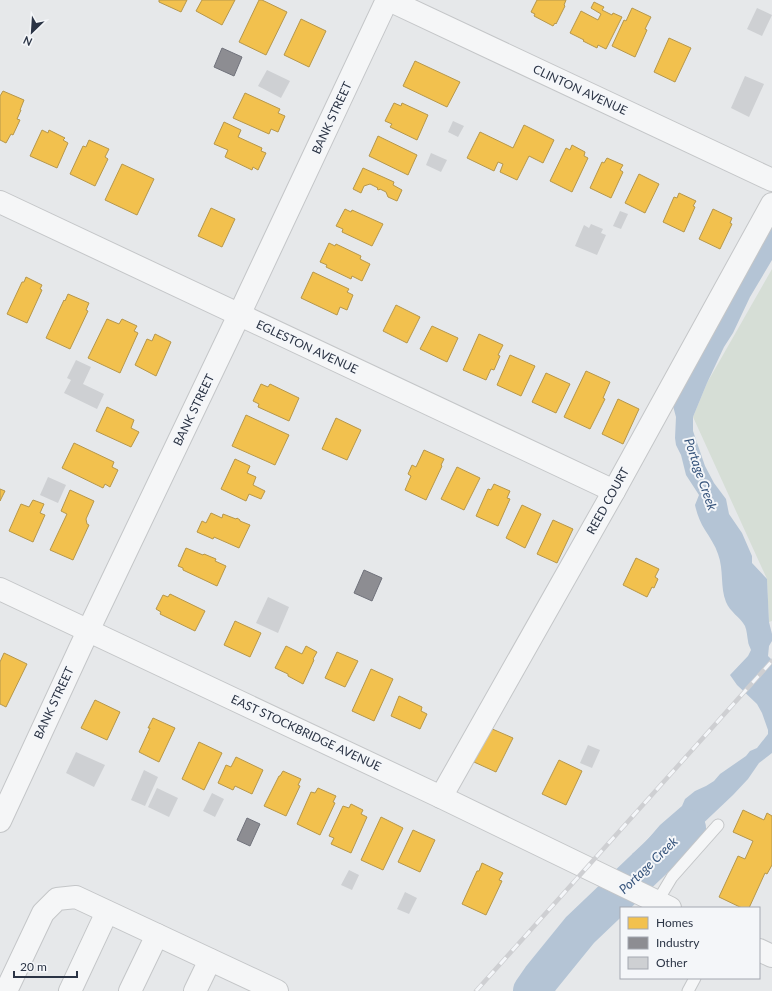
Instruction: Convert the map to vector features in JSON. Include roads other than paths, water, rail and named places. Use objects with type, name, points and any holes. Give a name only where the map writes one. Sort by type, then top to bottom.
[{"type":"street","name":"CLINTON AVENUE","points":[[388,0],[772,180]]},
{"type":"street","name":"BANK STREET","points":[[0,821],[88,631],[388,0]]},
{"type":"street","name":"EGLESTON AVENUE","points":[[0,202],[614,491]]},
{"type":"street","name":"REED COURT","points":[[441,797],[614,491],[772,204]]},
{"type":"street","name":"EAST STOCKBRIDGE AVENUE","points":[[0,589],[441,797],[663,905]]},
{"type":"street","points":[[6,991],[43,913],[57,898],[76,897],[210,960],[267,989]]},
{"type":"street","points":[[70,991],[107,912]]},
{"type":"street","points":[[130,991],[157,935]]},
{"type":"street","points":[[760,950],[772,956]]},
{"type":"street","points":[[195,991],[210,960]]},
{"type":"lane","points":[[663,905],[672,876],[718,825]]},
{"type":"lane","points":[[688,991],[694,979]]},
{"type":"water","points":[[772,226],[772,260],[750,297],[707,383],[693,417],[693,431],[705,466],[714,483],[726,499],[729,514],[742,533],[752,556],[752,563],[767,579],[769,622],[772,634],[772,641],[769,646],[768,656],[772,660],[772,753],[759,763],[748,779],[733,795],[657,867],[632,854],[642,846],[660,825],[682,806],[685,799],[695,791],[714,781],[720,774],[746,756],[750,751],[757,748],[768,734],[762,713],[757,704],[737,685],[730,675],[748,656],[751,650],[748,643],[745,626],[730,609],[726,602],[723,590],[720,560],[697,512],[695,505],[699,495],[686,475],[681,455],[676,445],[676,417],[673,406]]},
{"type":"water","points":[[596,907],[612,915],[549,991],[521,991],[528,972],[579,919]]},
{"type":"waterway","name":"Portage Creek","points":[[532,991],[580,930],[687,828]]},
{"type":"railway","points":[[476,991],[772,661]]}]
